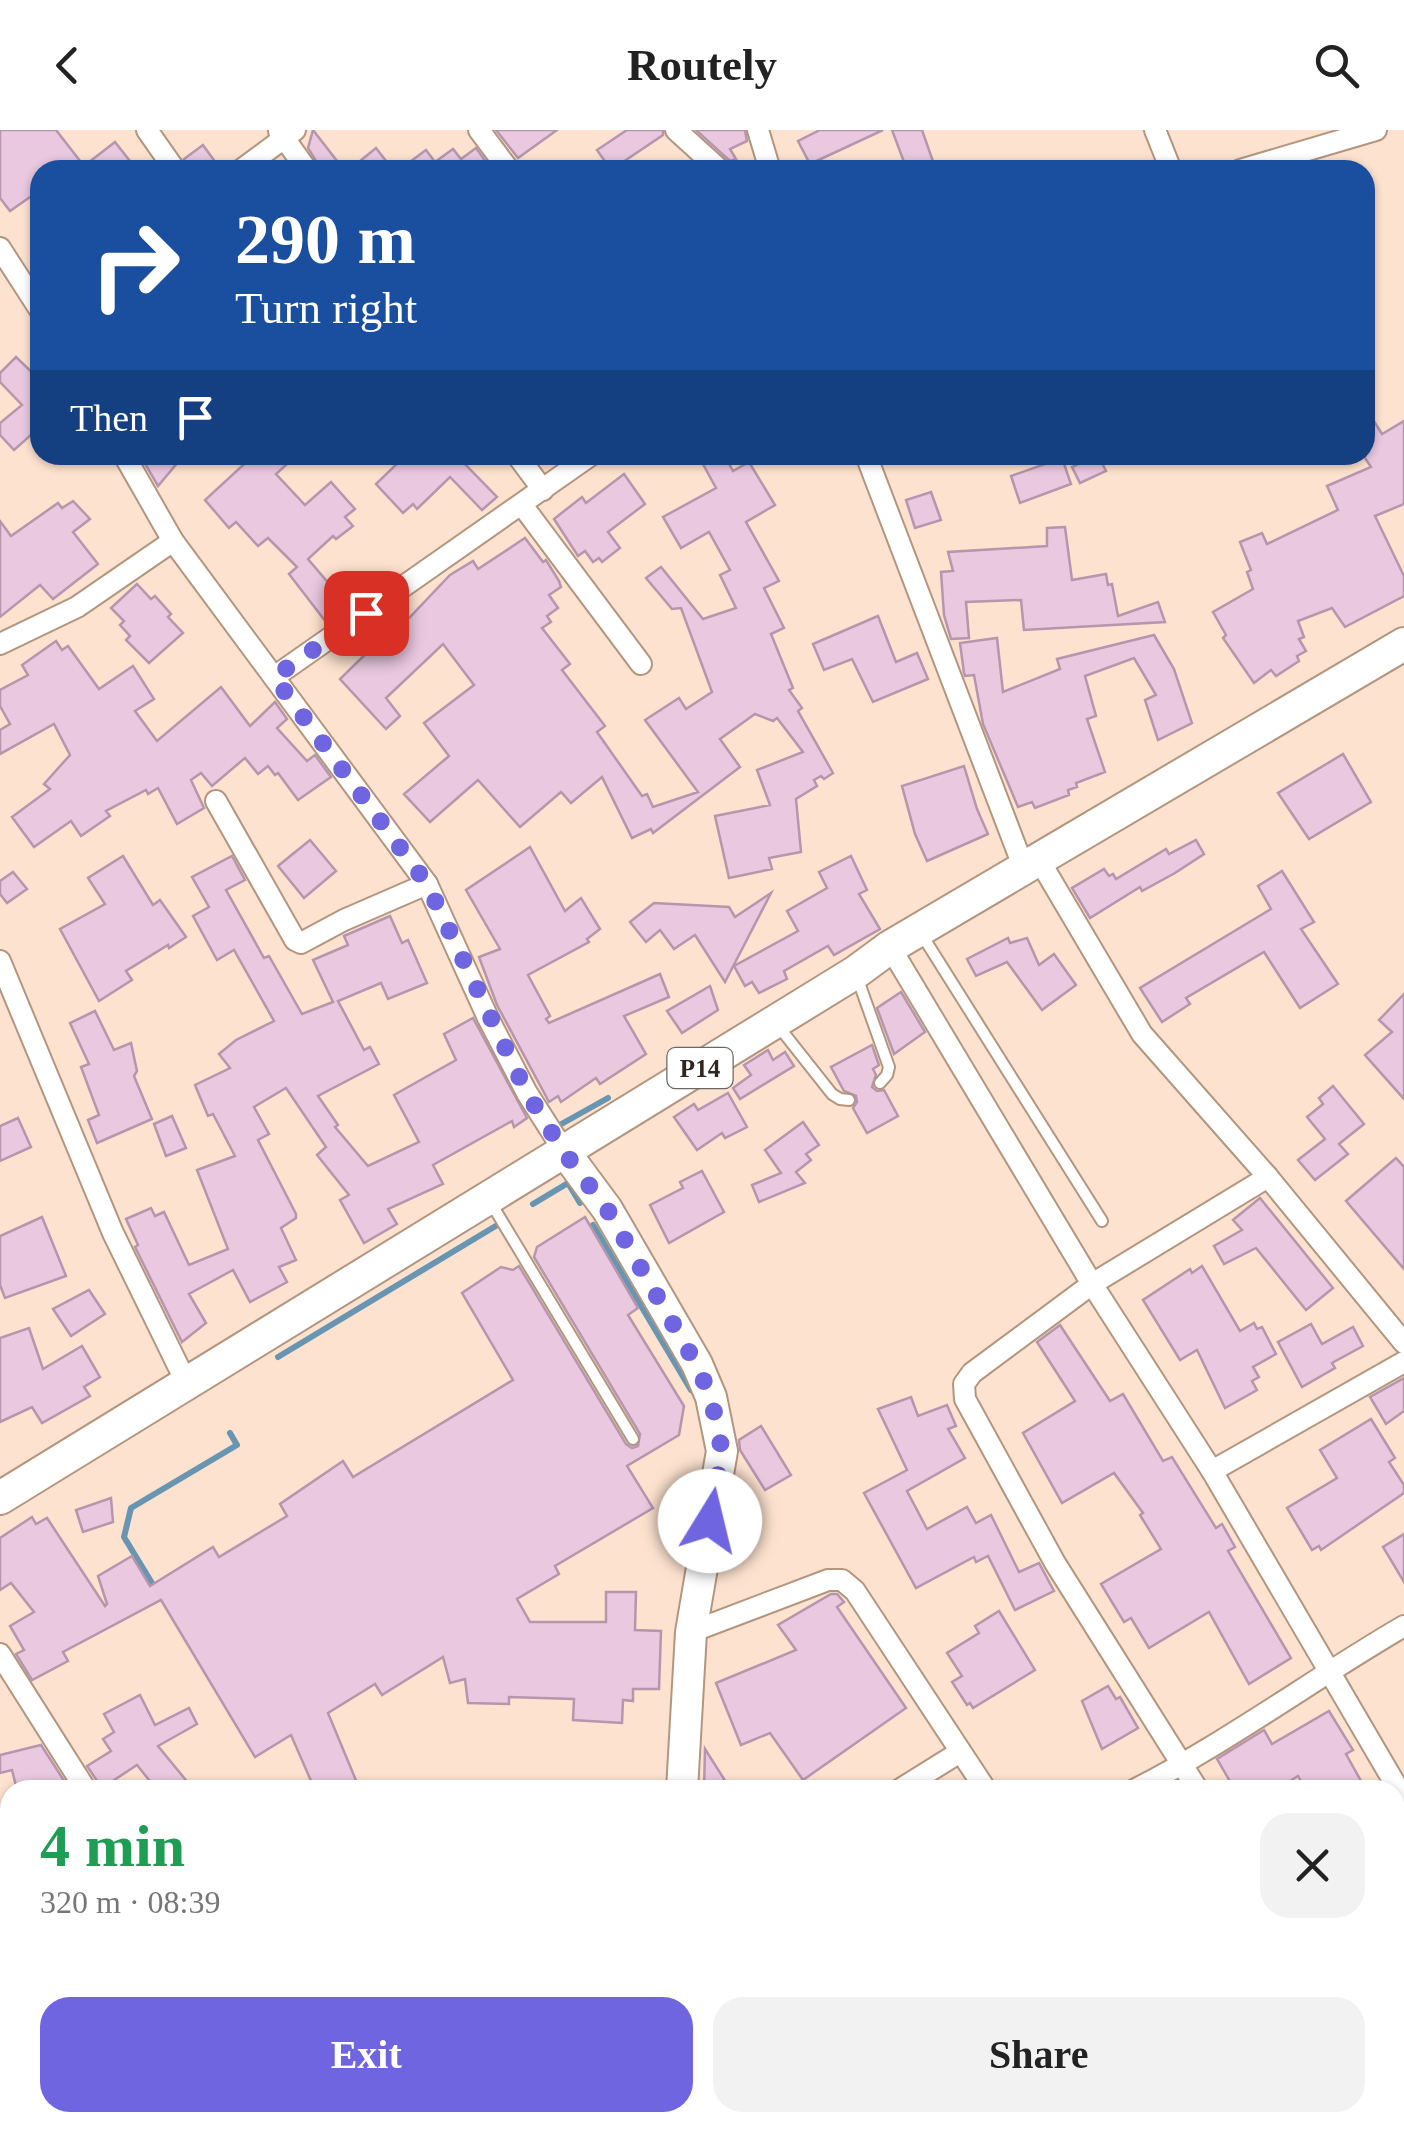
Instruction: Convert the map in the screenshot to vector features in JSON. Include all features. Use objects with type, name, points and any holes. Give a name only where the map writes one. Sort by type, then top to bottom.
[{"type":"main road","name":"P14","points":[[0,1498],[856,972],[890,947],[1404,644]]},
{"type":"street","points":[[147,130],[168,160]]},
{"type":"street","points":[[479,130],[502,160]]},
{"type":"street","points":[[676,130],[709,160]]},
{"type":"street","points":[[758,130],[767,160]]},
{"type":"street","points":[[1155,130],[1167,160]]},
{"type":"street","points":[[1274,160],[1376,130]]},
{"type":"street","points":[[252,160],[286,133],[301,160]]},
{"type":"street","points":[[0,248],[30,294]]},
{"type":"street","points":[[130,465],[172,541],[427,884],[504,1048],[564,1152],[607,1209],[711,1397],[722,1451],[691,1632],[683,1780]]},
{"type":"street","points":[[524,465],[543,490]]},
{"type":"street","points":[[274,677],[577,465]]},
{"type":"street","points":[[870,465],[1030,862],[1142,1034],[1268,1177],[1404,1344]]},
{"type":"street","points":[[522,505],[641,664]]},
{"type":"street","points":[[0,644],[77,607],[172,541]]},
{"type":"street","points":[[216,801],[301,943],[427,884]]},
{"type":"street","points":[[890,947],[1092,1284],[1212,1471],[1393,1780]]},
{"type":"street","points":[[0,960],[113,1232],[186,1382]]},
{"type":"street","points":[[1192,1780],[1055,1563],[965,1398],[964,1384],[972,1373],[1092,1284],[1268,1177]]},
{"type":"street","points":[[1212,1471],[1404,1362]]},
{"type":"street","points":[[691,1632],[828,1580],[842,1580],[855,1591],[979,1780]]},
{"type":"street","points":[[1153,1780],[1404,1626]]},
{"type":"street","points":[[0,1654],[80,1780]]},
{"type":"street","points":[[915,1780],[960,1752]]},
{"type":"lane","points":[[919,930],[1102,1221]]},
{"type":"lane","points":[[856,972],[889,1067],[880,1082]]},
{"type":"lane","points":[[775,1022],[832,1094],[849,1100]]},
{"type":"lane","points":[[488,1198],[633,1439]]},
{"type":"building","points":[[0,130],[56,130],[79,160],[30,160],[30,197],[10,211],[0,198]]},
{"type":"building","points":[[313,130],[336,160],[315,160],[308,148]]},
{"type":"building","points":[[496,130],[557,130],[518,158]]},
{"type":"building","points":[[627,130],[663,130],[663,135],[626,160],[604,160],[597,150]]},
{"type":"building","points":[[696,130],[745,130],[747,141],[730,149],[736,159],[729,160]]},
{"type":"building","points":[[820,130],[883,130],[819,160],[808,160],[798,141]]},
{"type":"building","points":[[892,130],[922,130],[932,160],[903,160]]},
{"type":"building","points":[[115,142],[129,160],[92,160]]},
{"type":"building","points":[[203,145],[214,160],[185,160]]},
{"type":"building","points":[[376,148],[385,160],[361,160]]},
{"type":"building","points":[[476,148],[485,160],[438,160],[453,149],[461,159]]},
{"type":"building","points":[[426,150],[434,160],[412,160]]},
{"type":"building","points":[[16,357],[30,370],[30,436],[14,450],[0,435],[0,423],[22,405],[0,382],[0,373]]},
{"type":"building","points":[[1404,421],[1404,504],[1375,516],[1404,576],[1404,596],[1345,627],[1332,608],[1298,621],[1304,637],[1299,639],[1306,651],[1297,656],[1299,661],[1276,676],[1271,670],[1254,683],[1223,638],[1226,635],[1213,612],[1253,589],[1247,572],[1251,570],[1240,542],[1262,533],[1267,544],[1338,510],[1327,486],[1375,465],[1375,423],[1382,434]]},
{"type":"building","points":[[146,465],[176,465],[158,486]]},
{"type":"building","points":[[243,465],[286,465],[276,474],[305,505],[331,482],[355,509],[345,517],[353,526],[336,539],[333,536],[308,559],[348,606],[326,622],[289,574],[297,567],[268,538],[258,546],[236,522],[229,528],[205,500]]},
{"type":"building","points":[[396,465],[466,465],[497,497],[482,510],[450,477],[417,509],[413,504],[403,513],[376,484]]},
{"type":"building","points":[[703,465],[730,465],[733,471],[751,465],[775,505],[746,522],[779,581],[764,588],[784,628],[771,634],[793,688],[789,690],[802,708],[798,711],[833,773],[814,780],[817,786],[796,799],[801,852],[769,858],[772,869],[729,878],[715,816],[770,805],[757,770],[803,752],[777,718],[773,721],[755,714],[720,739],[740,767],[653,833],[651,829],[632,838],[602,777],[571,803],[561,792],[520,827],[478,780],[430,822],[404,794],[449,756],[424,723],[474,685],[443,644],[386,698],[400,716],[386,729],[340,679],[384,636],[386,639],[410,617],[450,575],[473,561],[478,569],[525,538],[559,581],[561,587],[549,595],[558,608],[547,616],[551,622],[542,628],[570,664],[562,670],[605,726],[597,732],[653,807],[698,792],[645,720],[679,698],[686,709],[712,692],[681,608],[672,609],[646,578],[661,567],[703,619],[736,608],[720,575],[730,570],[709,532],[681,548],[663,517],[716,488]]},
{"type":"building","points":[[1042,465],[1064,465],[1071,484],[1020,503],[1011,476]]},
{"type":"building","points":[[1103,465],[1106,471],[1080,483],[1072,467]]},
{"type":"building","points":[[624,474],[645,504],[608,532],[620,548],[602,562],[599,558],[593,562],[585,551],[578,556],[554,519],[582,497],[586,503]]},
{"type":"building","points":[[931,492],[941,520],[915,528],[906,500]]},
{"type":"building","points":[[73,501],[90,519],[73,532],[98,564],[53,599],[40,585],[0,617],[0,521],[11,536],[58,503],[62,508]]},
{"type":"building","points":[[1065,527],[1072,580],[1106,574],[1108,585],[1112,584],[1118,616],[1158,602],[1165,622],[1024,630],[1021,600],[966,602],[969,638],[951,639],[944,615],[941,572],[953,571],[948,552],[1047,546],[1047,528]]},
{"type":"building","points":[[137,584],[151,599],[155,596],[183,633],[149,663],[126,640],[130,636],[120,625],[124,621],[111,608]]},
{"type":"building","points":[[878,616],[896,662],[917,653],[928,679],[873,702],[852,659],[824,670],[813,644]]},
{"type":"building","points":[[1154,635],[1174,669],[1192,723],[1158,740],[1145,700],[1156,695],[1134,658],[1085,676],[1096,716],[1087,719],[1105,772],[1076,783],[1077,787],[1068,790],[1069,795],[1035,808],[1032,802],[1018,807],[983,724],[974,675],[965,676],[960,643],[997,638],[1003,692],[1060,669],[1057,659]]},
{"type":"building","points":[[56,641],[62,650],[68,646],[99,689],[133,666],[154,699],[135,711],[157,741],[221,687],[250,726],[275,702],[287,719],[277,728],[307,761],[315,755],[331,777],[298,800],[278,773],[275,775],[268,766],[258,774],[245,758],[212,786],[201,773],[191,780],[204,808],[177,824],[158,788],[148,794],[146,790],[106,811],[110,816],[81,836],[71,821],[34,847],[12,817],[50,789],[44,784],[70,755],[54,724],[0,754],[0,730],[10,724],[0,706],[0,690],[28,675],[22,665]]},
{"type":"building","points":[[1343,754],[1371,802],[1309,839],[1278,793]]},
{"type":"building","points":[[964,766],[988,834],[927,861],[902,786]]},
{"type":"building","points":[[310,840],[336,871],[304,898],[278,866]]},
{"type":"building","points":[[1196,840],[1204,854],[1090,918],[1072,888],[1104,869],[1116,879],[1166,849],[1169,854]]},
{"type":"building","points":[[530,847],[565,911],[581,898],[600,929],[587,939],[589,942],[528,975],[550,1016],[546,1019],[549,1023],[660,974],[669,997],[624,1016],[646,1054],[600,1084],[596,1078],[561,1102],[558,1096],[549,1102],[497,1005],[479,957],[500,949],[466,890]]},
{"type":"building","points":[[123,856],[153,905],[160,900],[186,937],[126,971],[132,980],[99,1001],[60,929],[105,904],[88,878]]},
{"type":"building","points":[[232,856],[245,880],[226,890],[264,958],[269,956],[302,1014],[333,1002],[313,960],[348,945],[344,936],[390,916],[402,943],[408,940],[427,983],[388,999],[381,983],[338,1001],[364,1050],[370,1047],[379,1064],[318,1096],[338,1125],[335,1127],[368,1166],[419,1142],[394,1095],[456,1060],[444,1034],[473,1018],[527,1118],[514,1127],[512,1121],[433,1165],[443,1184],[388,1209],[397,1224],[364,1243],[340,1200],[349,1195],[317,1155],[326,1147],[286,1088],[254,1107],[269,1134],[258,1140],[296,1214],[281,1228],[296,1260],[279,1267],[287,1282],[250,1302],[233,1270],[189,1294],[206,1323],[182,1342],[135,1247],[138,1245],[126,1219],[151,1208],[155,1216],[164,1212],[189,1265],[228,1249],[197,1170],[235,1156],[213,1114],[208,1116],[195,1085],[230,1068],[219,1054],[236,1040],[274,1021],[234,950],[217,960],[193,916],[209,907],[192,877]]},
{"type":"building","points":[[851,856],[867,890],[859,894],[880,929],[834,955],[828,946],[784,971],[787,979],[759,993],[752,982],[745,986],[734,966],[798,931],[787,911],[827,888],[819,872]]},
{"type":"building","points":[[1282,871],[1314,922],[1301,929],[1338,984],[1300,1008],[1264,952],[1186,998],[1190,1004],[1162,1022],[1140,988],[1271,909],[1258,886]]},
{"type":"building","points":[[13,872],[27,889],[7,903],[0,894],[0,881]]},
{"type":"building","points":[[771,893],[725,982],[695,935],[674,949],[660,930],[646,942],[630,922],[654,903],[729,907],[735,917]]},
{"type":"building","points":[[1008,938],[1010,943],[1027,938],[1039,965],[1054,954],[1076,985],[1042,1010],[1007,962],[976,976],[967,959]]},
{"type":"building","points":[[710,986],[718,1010],[682,1033],[667,1011]]},
{"type":"building","points":[[901,992],[925,1032],[894,1054],[877,1008]]},
{"type":"building","points":[[1404,994],[1404,1099],[1365,1055],[1392,1032],[1379,1020]]},
{"type":"building","points":[[95,1011],[114,1050],[131,1043],[137,1071],[134,1076],[152,1119],[97,1143],[88,1120],[99,1115],[81,1067],[89,1064],[70,1023]]},
{"type":"building","points":[[872,1045],[879,1065],[873,1069],[876,1075],[872,1087],[884,1090],[898,1116],[867,1133],[853,1108],[856,1096],[844,1091],[831,1067]]},
{"type":"building","points":[[768,1050],[773,1060],[785,1052],[794,1066],[740,1099],[733,1088],[751,1075],[744,1065]]},
{"type":"building","points":[[1333,1086],[1364,1124],[1339,1144],[1348,1154],[1315,1180],[1298,1160],[1325,1139],[1307,1117],[1323,1104],[1319,1098]]},
{"type":"building","points":[[728,1093],[747,1127],[725,1138],[722,1133],[697,1150],[674,1117],[694,1104],[698,1110]]},
{"type":"building","points":[[172,1116],[186,1148],[166,1156],[154,1124]]},
{"type":"building","points":[[18,1118],[31,1147],[0,1161],[0,1126]]},
{"type":"building","points":[[803,1122],[819,1145],[806,1154],[811,1160],[796,1172],[805,1183],[759,1202],[752,1185],[781,1173],[765,1150]]},
{"type":"building","points":[[1396,1158],[1404,1167],[1404,1269],[1346,1201]]},
{"type":"building","points":[[702,1171],[724,1212],[669,1243],[650,1205],[683,1188],[680,1182]]},
{"type":"building","points":[[1260,1198],[1333,1288],[1306,1310],[1256,1248],[1224,1264],[1214,1246],[1242,1230],[1233,1220]]},
{"type":"building","points":[[42,1217],[66,1276],[5,1298],[0,1285],[0,1236]]},
{"type":"building","points":[[585,1217],[638,1308],[628,1315],[684,1406],[679,1435],[627,1466],[653,1508],[555,1566],[559,1574],[517,1599],[530,1622],[606,1622],[606,1592],[636,1592],[635,1630],[661,1631],[659,1689],[633,1689],[633,1701],[623,1700],[622,1723],[573,1720],[574,1699],[509,1697],[509,1704],[468,1703],[465,1679],[450,1683],[443,1657],[382,1695],[375,1684],[328,1713],[356,1780],[311,1780],[291,1735],[255,1757],[161,1600],[63,1652],[68,1661],[32,1680],[16,1654],[24,1650],[10,1626],[34,1612],[11,1583],[0,1590],[0,1538],[32,1517],[36,1524],[47,1518],[105,1606],[98,1576],[132,1556],[150,1586],[213,1547],[219,1557],[287,1516],[280,1504],[343,1461],[353,1477],[513,1380],[462,1293],[501,1267],[513,1270],[519,1266],[626,1444],[638,1446],[640,1434],[534,1257],[537,1247]]},
{"type":"building","points":[[1202,1266],[1240,1331],[1254,1323],[1257,1329],[1262,1327],[1276,1354],[1253,1367],[1259,1377],[1252,1381],[1257,1390],[1225,1408],[1197,1350],[1180,1360],[1143,1300],[1190,1269],[1192,1273]]},
{"type":"building","points":[[89,1290],[105,1314],[71,1336],[53,1309]]},
{"type":"building","points":[[1311,1324],[1322,1344],[1353,1327],[1363,1346],[1332,1363],[1335,1368],[1302,1387],[1278,1342]]},
{"type":"building","points":[[1060,1325],[1110,1401],[1123,1394],[1163,1461],[1172,1457],[1216,1528],[1222,1524],[1235,1547],[1228,1551],[1291,1658],[1249,1684],[1209,1612],[1149,1648],[1131,1618],[1124,1622],[1101,1584],[1161,1549],[1140,1515],[1143,1513],[1114,1473],[1062,1503],[1023,1433],[1075,1401],[1037,1342]]},
{"type":"building","points":[[29,1328],[43,1369],[82,1346],[100,1377],[84,1387],[90,1396],[42,1423],[32,1407],[0,1422],[0,1338]]},
{"type":"building","points":[[1404,1378],[1404,1411],[1386,1424],[1370,1397]]},
{"type":"building","points":[[911,1397],[918,1416],[947,1405],[956,1426],[948,1429],[965,1458],[907,1491],[927,1529],[967,1507],[976,1523],[991,1515],[1019,1572],[1039,1563],[1054,1591],[1015,1610],[988,1556],[976,1562],[974,1557],[916,1588],[864,1493],[907,1470],[878,1409]]},
{"type":"building","points":[[1371,1419],[1395,1458],[1389,1462],[1404,1485],[1404,1493],[1321,1550],[1319,1546],[1312,1550],[1287,1508],[1337,1478],[1320,1450]]},
{"type":"building","points":[[761,1426],[791,1475],[765,1490],[740,1450],[739,1440]]},
{"type":"building","points":[[111,1498],[113,1522],[83,1532],[76,1510]]},
{"type":"building","points":[[1404,1534],[1404,1582],[1383,1547]]},
{"type":"building","points":[[837,1594],[844,1602],[837,1607],[906,1708],[803,1780],[770,1733],[741,1745],[716,1683],[796,1650],[778,1625]]},
{"type":"building","points":[[999,1611],[1035,1670],[973,1708],[952,1682],[962,1676],[947,1653],[979,1633],[975,1626]]},
{"type":"building","points":[[1108,1686],[1116,1699],[1120,1697],[1138,1728],[1102,1749],[1082,1701]]},
{"type":"building","points":[[140,1695],[155,1725],[189,1708],[197,1724],[158,1746],[186,1780],[149,1780],[137,1765],[114,1780],[97,1780],[87,1766],[111,1751],[103,1739],[114,1732],[104,1714]]},
{"type":"building","points":[[1329,1711],[1353,1750],[1346,1754],[1360,1780],[1300,1780],[1298,1776],[1292,1780],[1229,1780],[1217,1759],[1264,1730],[1272,1744]]},
{"type":"building","points":[[41,1745],[64,1780],[14,1780],[12,1770],[0,1773],[0,1755]]},
{"type":"building","points":[[705,1749],[725,1780],[704,1780]]},
{"type":"waterway","points":[[556,1127],[608,1098]]},
{"type":"waterway","points":[[533,1204],[568,1183],[580,1203]]},
{"type":"waterway","points":[[278,1357],[499,1224]]},
{"type":"waterway","points":[[593,1225],[691,1390]]},
{"type":"waterway","points":[[155,1588],[124,1537],[131,1508],[237,1445],[230,1433]]},
{"type":"route","points":[[366,613],[274,677],[427,884],[527,1093],[564,1152],[607,1209],[696,1364],[711,1397],[722,1451],[710,1521]]}]
